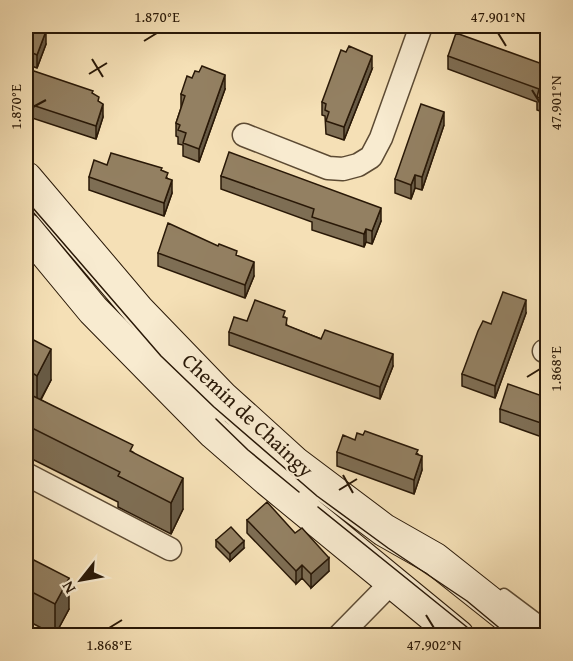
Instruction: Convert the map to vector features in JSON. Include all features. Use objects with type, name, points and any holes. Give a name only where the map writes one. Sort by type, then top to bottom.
[{"type":"street","points":[[244,135],[328,168],[343,169],[358,165],[371,157],[381,138],[421,26]]},
{"type":"street","name":"Chemin de Chaingy","points":[[26,178],[138,310],[222,397],[295,463],[384,530],[439,554],[532,636]]},
{"type":"street","name":"Chemin de Chaingy","points":[[26,229],[93,310],[214,433],[458,636]]},
{"type":"street","points":[[26,474],[170,549]]},
{"type":"street","points":[[339,636],[392,582]]},
{"type":"lane","points":[[495,588],[548,627]]},
{"type":"building","points":[[26,26],[46,31],[37,55],[26,50]]},
{"type":"building","points":[[456,33],[548,66],[548,101],[537,97],[539,89],[448,56]]},
{"type":"building","points":[[349,46],[372,56],[344,127],[326,121],[329,112],[325,110],[326,104],[322,102],[341,50],[346,52]]},
{"type":"building","points":[[202,66],[225,75],[199,149],[183,143],[186,133],[178,130],[180,125],[176,123],[185,96],[181,94],[187,76],[192,78],[195,71],[199,72]]},
{"type":"building","points":[[28,69],[93,91],[92,93],[99,97],[98,101],[103,104],[96,126],[26,103]]},
{"type":"building","points":[[421,104],[444,112],[422,177],[415,175],[411,185],[395,179]]},
{"type":"building","points":[[229,152],[381,208],[372,231],[366,229],[364,234],[312,217],[314,209],[221,176]]},
{"type":"building","points":[[111,153],[162,168],[161,170],[168,173],[166,178],[172,180],[164,203],[89,177],[94,160],[107,165]]},
{"type":"building","points":[[168,223],[218,246],[219,244],[237,251],[236,255],[254,262],[245,285],[158,253]]},
{"type":"building","points":[[503,292],[526,300],[495,386],[462,374],[483,321],[491,324]]},
{"type":"building","points":[[255,300],[285,311],[283,317],[287,318],[286,325],[321,339],[325,330],[393,354],[380,387],[229,332],[234,317],[247,321]]},
{"type":"building","points":[[26,336],[51,349],[37,376],[26,369]]},
{"type":"building","points":[[508,384],[548,398],[548,433],[542,431],[544,424],[500,409]]},
{"type":"building","points":[[29,394],[133,445],[130,451],[183,478],[171,503],[118,476],[120,472],[26,425],[26,401]]},
{"type":"building","points":[[365,431],[418,450],[416,454],[422,456],[414,480],[337,452],[343,435],[355,440],[357,433],[363,435]]},
{"type":"building","points":[[267,502],[295,533],[302,528],[329,558],[311,574],[302,565],[296,571],[247,520]]},
{"type":"building","points":[[231,527],[244,541],[230,554],[216,540]]},
{"type":"building","points":[[26,556],[69,578],[55,604],[26,589]]},
{"type":"building","points":[[367,628],[375,636],[359,636]]},
{"type":"building","points":[[429,630],[435,636],[424,636]]},
{"type":"tram line","points":[[26,200],[161,356],[214,407],[317,496],[388,548],[467,601],[509,636]]},
{"type":"tram line","points":[[216,419],[248,450],[299,492]]},
{"type":"tram line","points":[[318,507],[478,636]]}]
